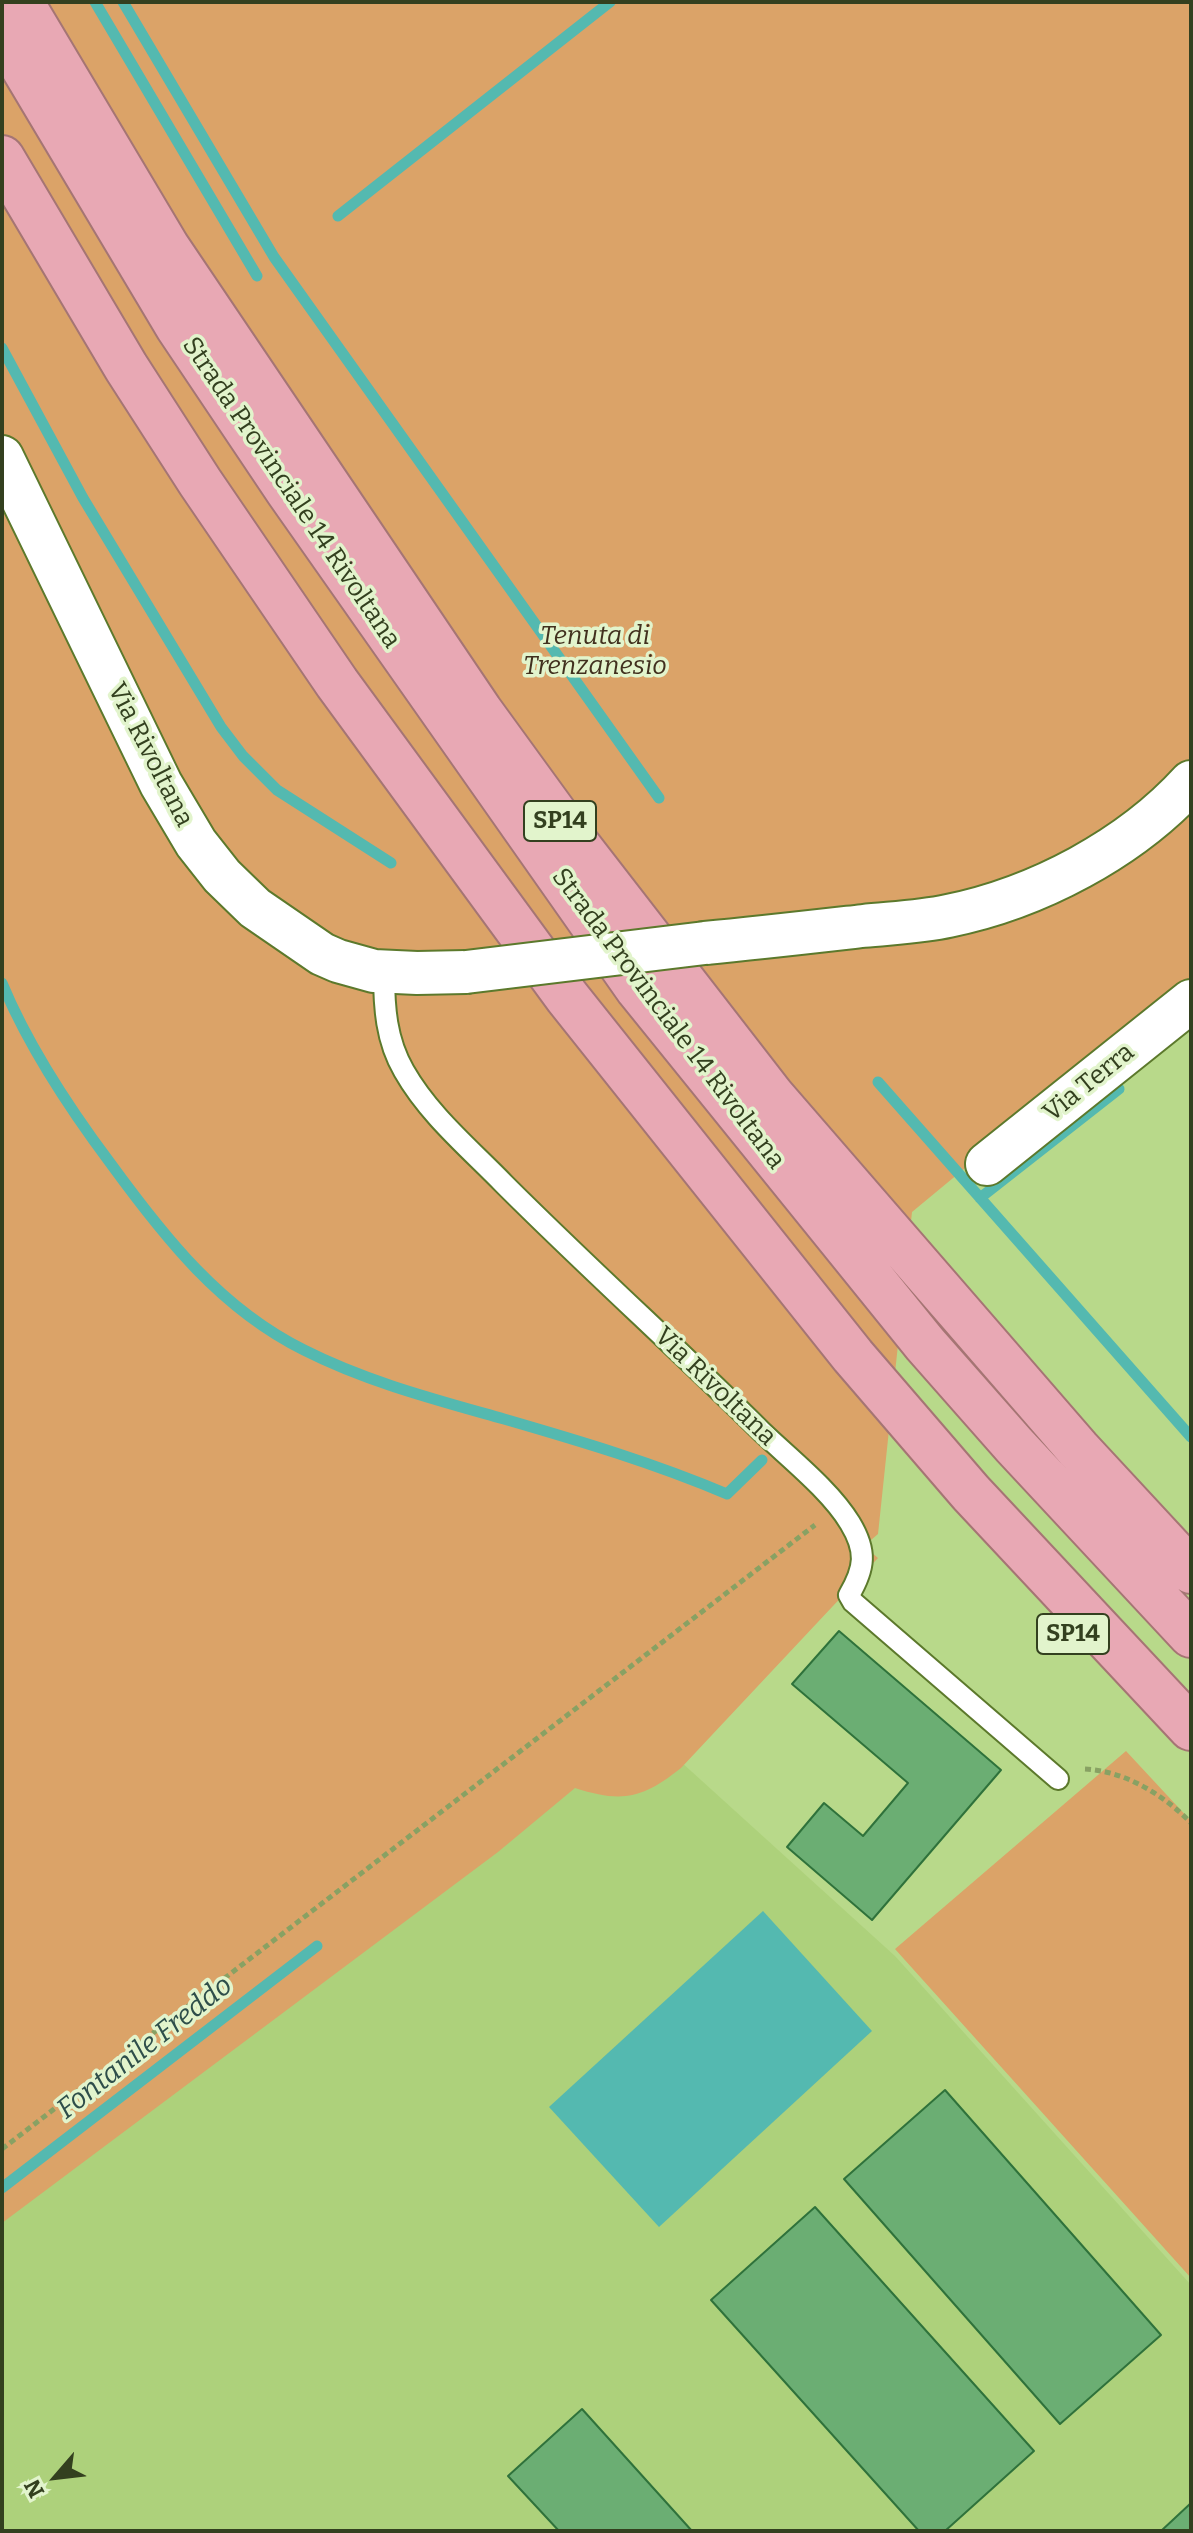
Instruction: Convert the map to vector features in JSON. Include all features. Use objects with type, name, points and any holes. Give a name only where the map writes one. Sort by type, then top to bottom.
[{"type":"highway","name":"SP14","points":[[21,2],[167,247],[480,711],[576,843],[772,1096],[1078,1449],[1191,1571]]},
{"type":"highway","name":"Strada Provinciale 14 Rivoltana","points":[[2,32],[178,327],[279,479],[638,989],[925,1344],[1014,1445],[1191,1635]]},
{"type":"highway","name":"SP14","points":[[2,158],[126,367],[200,482],[337,683],[617,1061],[853,1356],[971,1493],[1191,1728]]},
{"type":"highway","name":"SP14","points":[[971,1493],[1077,1640],[1191,1762]]},
{"type":"street","name":"Via Rivoltana","points":[[2,457],[161,784],[196,843],[239,894],[288,931],[322,954],[364,969],[384,972],[466,972],[938,918],[996,903],[1065,874],[1147,822],[1191,782]]},
{"type":"street","name":"Via Terra","points":[[987,1164],[1191,1001]]},
{"type":"lane","name":"Via Rivoltana","points":[[384,972],[384,1003],[392,1046],[405,1073],[432,1111],[544,1224],[719,1389],[837,1506],[853,1529],[863,1558],[851,1599],[1058,1779]]},
{"type":"path","points":[[2,2149],[837,1506]]},
{"type":"path","points":[[1058,1779],[1087,1769],[1112,1773],[1175,1806],[1191,1823]]},
{"type":"shaded area","points":[[637,1722],[895,1956],[1191,2285],[1191,2531],[2,2531],[2,2205]]},
{"type":"green space","name":"Tenuta di Trenzanesio","points":[[2,2],[1191,2],[1191,981],[912,1212],[878,1534],[864,1546],[878,1558],[681,1768],[655,1786],[631,1795],[606,1796],[575,1788],[498,1852],[2,2223]]},
{"type":"green space","points":[[1126,1751],[1191,1821],[1191,2278],[895,1949]]},
{"type":"water","points":[[763,1911],[872,2031],[659,2227],[549,2107]]},
{"type":"building","points":[[839,1631],[1001,1770],[872,1920],[787,1847],[824,1803],[863,1836],[908,1783],[792,1684]]},
{"type":"building","points":[[945,2090],[1161,2335],[1060,2424],[844,2179]]},
{"type":"building","points":[[815,2207],[1034,2451],[945,2531],[919,2531],[711,2300]]},
{"type":"building","points":[[582,2409],[692,2531],[559,2531],[508,2476]]},
{"type":"building","points":[[1191,2503],[1191,2531],[1161,2531]]},
{"type":"waterway","points":[[95,2],[257,276]]},
{"type":"waterway","points":[[123,2],[274,257],[659,798]]},
{"type":"waterway","points":[[338,216],[610,2]]},
{"type":"waterway","points":[[2,348],[83,498],[221,727],[243,756],[277,790],[391,863]]},
{"type":"waterway","points":[[2,983],[51,1077],[152,1219],[221,1293],[274,1333],[304,1350],[377,1381],[617,1453],[727,1494],[762,1460]]},
{"type":"waterway","points":[[878,1082],[1191,1437]]},
{"type":"waterway","points":[[980,1198],[1119,1089]]},
{"type":"waterway","name":"Fontanile Freddo","points":[[2,2188],[317,1946]]}]
